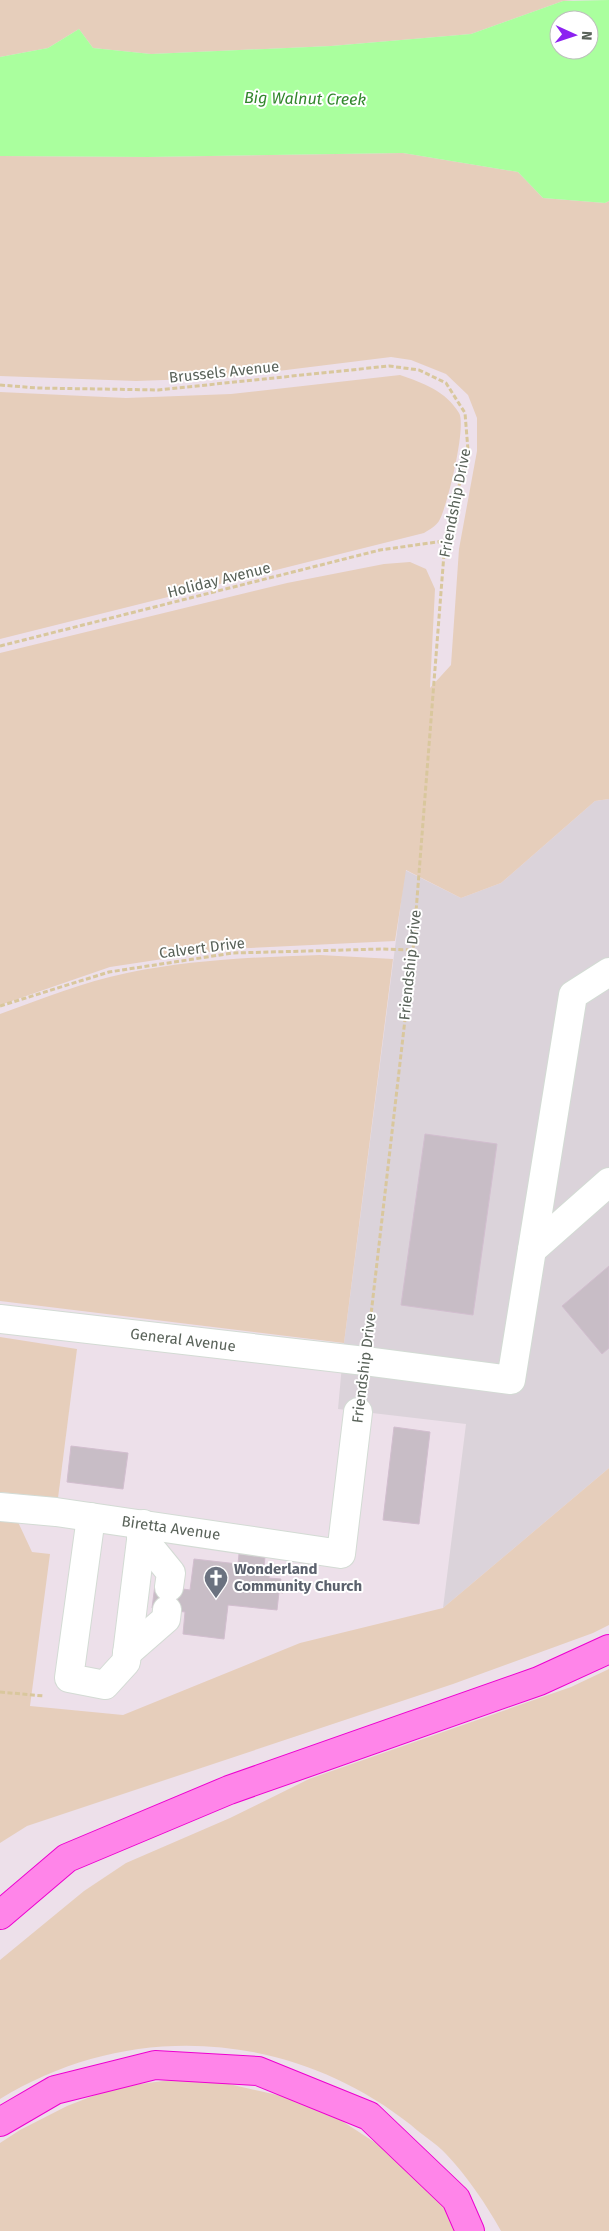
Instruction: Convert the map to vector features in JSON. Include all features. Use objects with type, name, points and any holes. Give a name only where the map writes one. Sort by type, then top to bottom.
[{"type":"highway","points":[[0,1915],[66,1858],[228,1790],[539,1682],[609,1649]]},
{"type":"highway","points":[[0,2122],[55,2090],[155,2064],[258,2071],[369,2116],[456,2199],[470,2231]]},
{"type":"street","points":[[532,1250],[573,995],[609,972]]},
{"type":"street","points":[[532,1250],[609,1182]]},
{"type":"street","name":"General Avenue","points":[[0,1319],[365,1361],[511,1380],[532,1250]]},
{"type":"street","name":"Friendship Drive","points":[[341,1554],[358,1412]]},
{"type":"street","name":"Biretta Avenue","points":[[0,1507],[91,1517],[142,1530],[341,1554]]},
{"type":"street","points":[[91,1517],[69,1678],[106,1685],[126,1662],[142,1530]]},
{"type":"street","points":[[127,1654],[166,1619],[171,1573],[142,1530]]},
{"type":"path","name":"Brussels Avenue","points":[[0,385],[36,388],[158,390],[389,366],[419,370],[446,383]]},
{"type":"path","name":"Friendship Drive","points":[[365,1361],[413,950],[445,541],[468,450],[466,413],[446,383]]},
{"type":"path","name":"Holiday Avenue","points":[[0,646],[380,550],[445,541]]},
{"type":"path","name":"Calvert Drive","points":[[0,1006],[109,972],[232,953],[382,949],[413,950]]},
{"type":"shaded area","points":[[0,0],[573,0],[563,1],[471,34],[331,46],[151,54],[93,48],[79,29],[48,48],[0,57]]},
{"type":"shaded area","points":[[403,153],[518,172],[543,198],[605,203],[609,201],[609,799],[595,801],[501,883],[461,898],[406,870],[395,941],[229,949],[110,967],[0,1005],[0,653],[287,583],[384,564],[410,562],[426,569],[435,589],[430,688],[451,665],[459,549],[477,451],[477,418],[468,395],[446,374],[411,360],[391,357],[221,378],[136,381],[0,376],[0,156],[148,157]]},
{"type":"shaded area","points":[[400,375],[441,393],[454,405],[461,421],[455,467],[447,500],[439,521],[424,533],[0,639],[0,392],[126,398],[231,394]]},
{"type":"shaded area","points":[[609,799],[609,1468],[443,1608],[466,1424],[338,1409],[344,1343],[405,870],[461,898],[501,883],[595,801]]},
{"type":"shaded area","points":[[320,955],[393,959],[344,1343],[0,1301],[0,1014],[63,991],[127,973],[223,960]]},
{"type":"shaded area","points":[[0,1337],[77,1349],[58,1498],[0,1492]]},
{"type":"shaded area","points":[[609,1468],[609,1625],[593,1633],[453,1684],[27,1826],[0,1843],[0,1515],[18,1522],[32,1552],[50,1554],[30,1706],[123,1715],[300,1643],[443,1608]]},
{"type":"shaded area","points":[[609,1669],[609,2231],[501,2231],[476,2191],[454,2163],[438,2146],[411,2125],[364,2093],[315,2070],[263,2054],[209,2046],[155,2047],[102,2056],[50,2073],[0,2099],[0,1960],[84,1891],[126,1863],[230,1818],[309,1779],[571,1687]]},
{"type":"shaded area","points":[[171,2080],[220,2082],[282,2096],[336,2117],[388,2151],[435,2194],[460,2231],[0,2231],[0,2143],[20,2130],[67,2106],[116,2087]]},
{"type":"water","name":"Big Walnut Creek","points":[[609,0],[609,201],[605,203],[543,198],[518,172],[403,153],[148,157],[0,156],[0,57],[48,48],[79,29],[93,48],[151,54],[331,46],[471,34],[563,1]]},
{"type":"building","points":[[425,1134],[497,1144],[473,1315],[401,1305]]},
{"type":"building","points":[[609,1266],[609,1348],[602,1354],[562,1306]]},
{"type":"building","points":[[394,1427],[430,1432],[419,1524],[383,1520]]},
{"type":"building","points":[[71,1446],[128,1453],[123,1489],[67,1482]]},
{"type":"building","name":"Wonderland Community Church","points":[[239,1554],[265,1557],[264,1567],[270,1568],[269,1578],[281,1579],[280,1583],[284,1583],[283,1593],[279,1592],[277,1610],[228,1605],[224,1639],[183,1634],[185,1612],[152,1608],[155,1585],[190,1590],[194,1559],[238,1564]]},
{"type":"place","name":"Wonderland Community Church","points":[[216,1599]]}]
